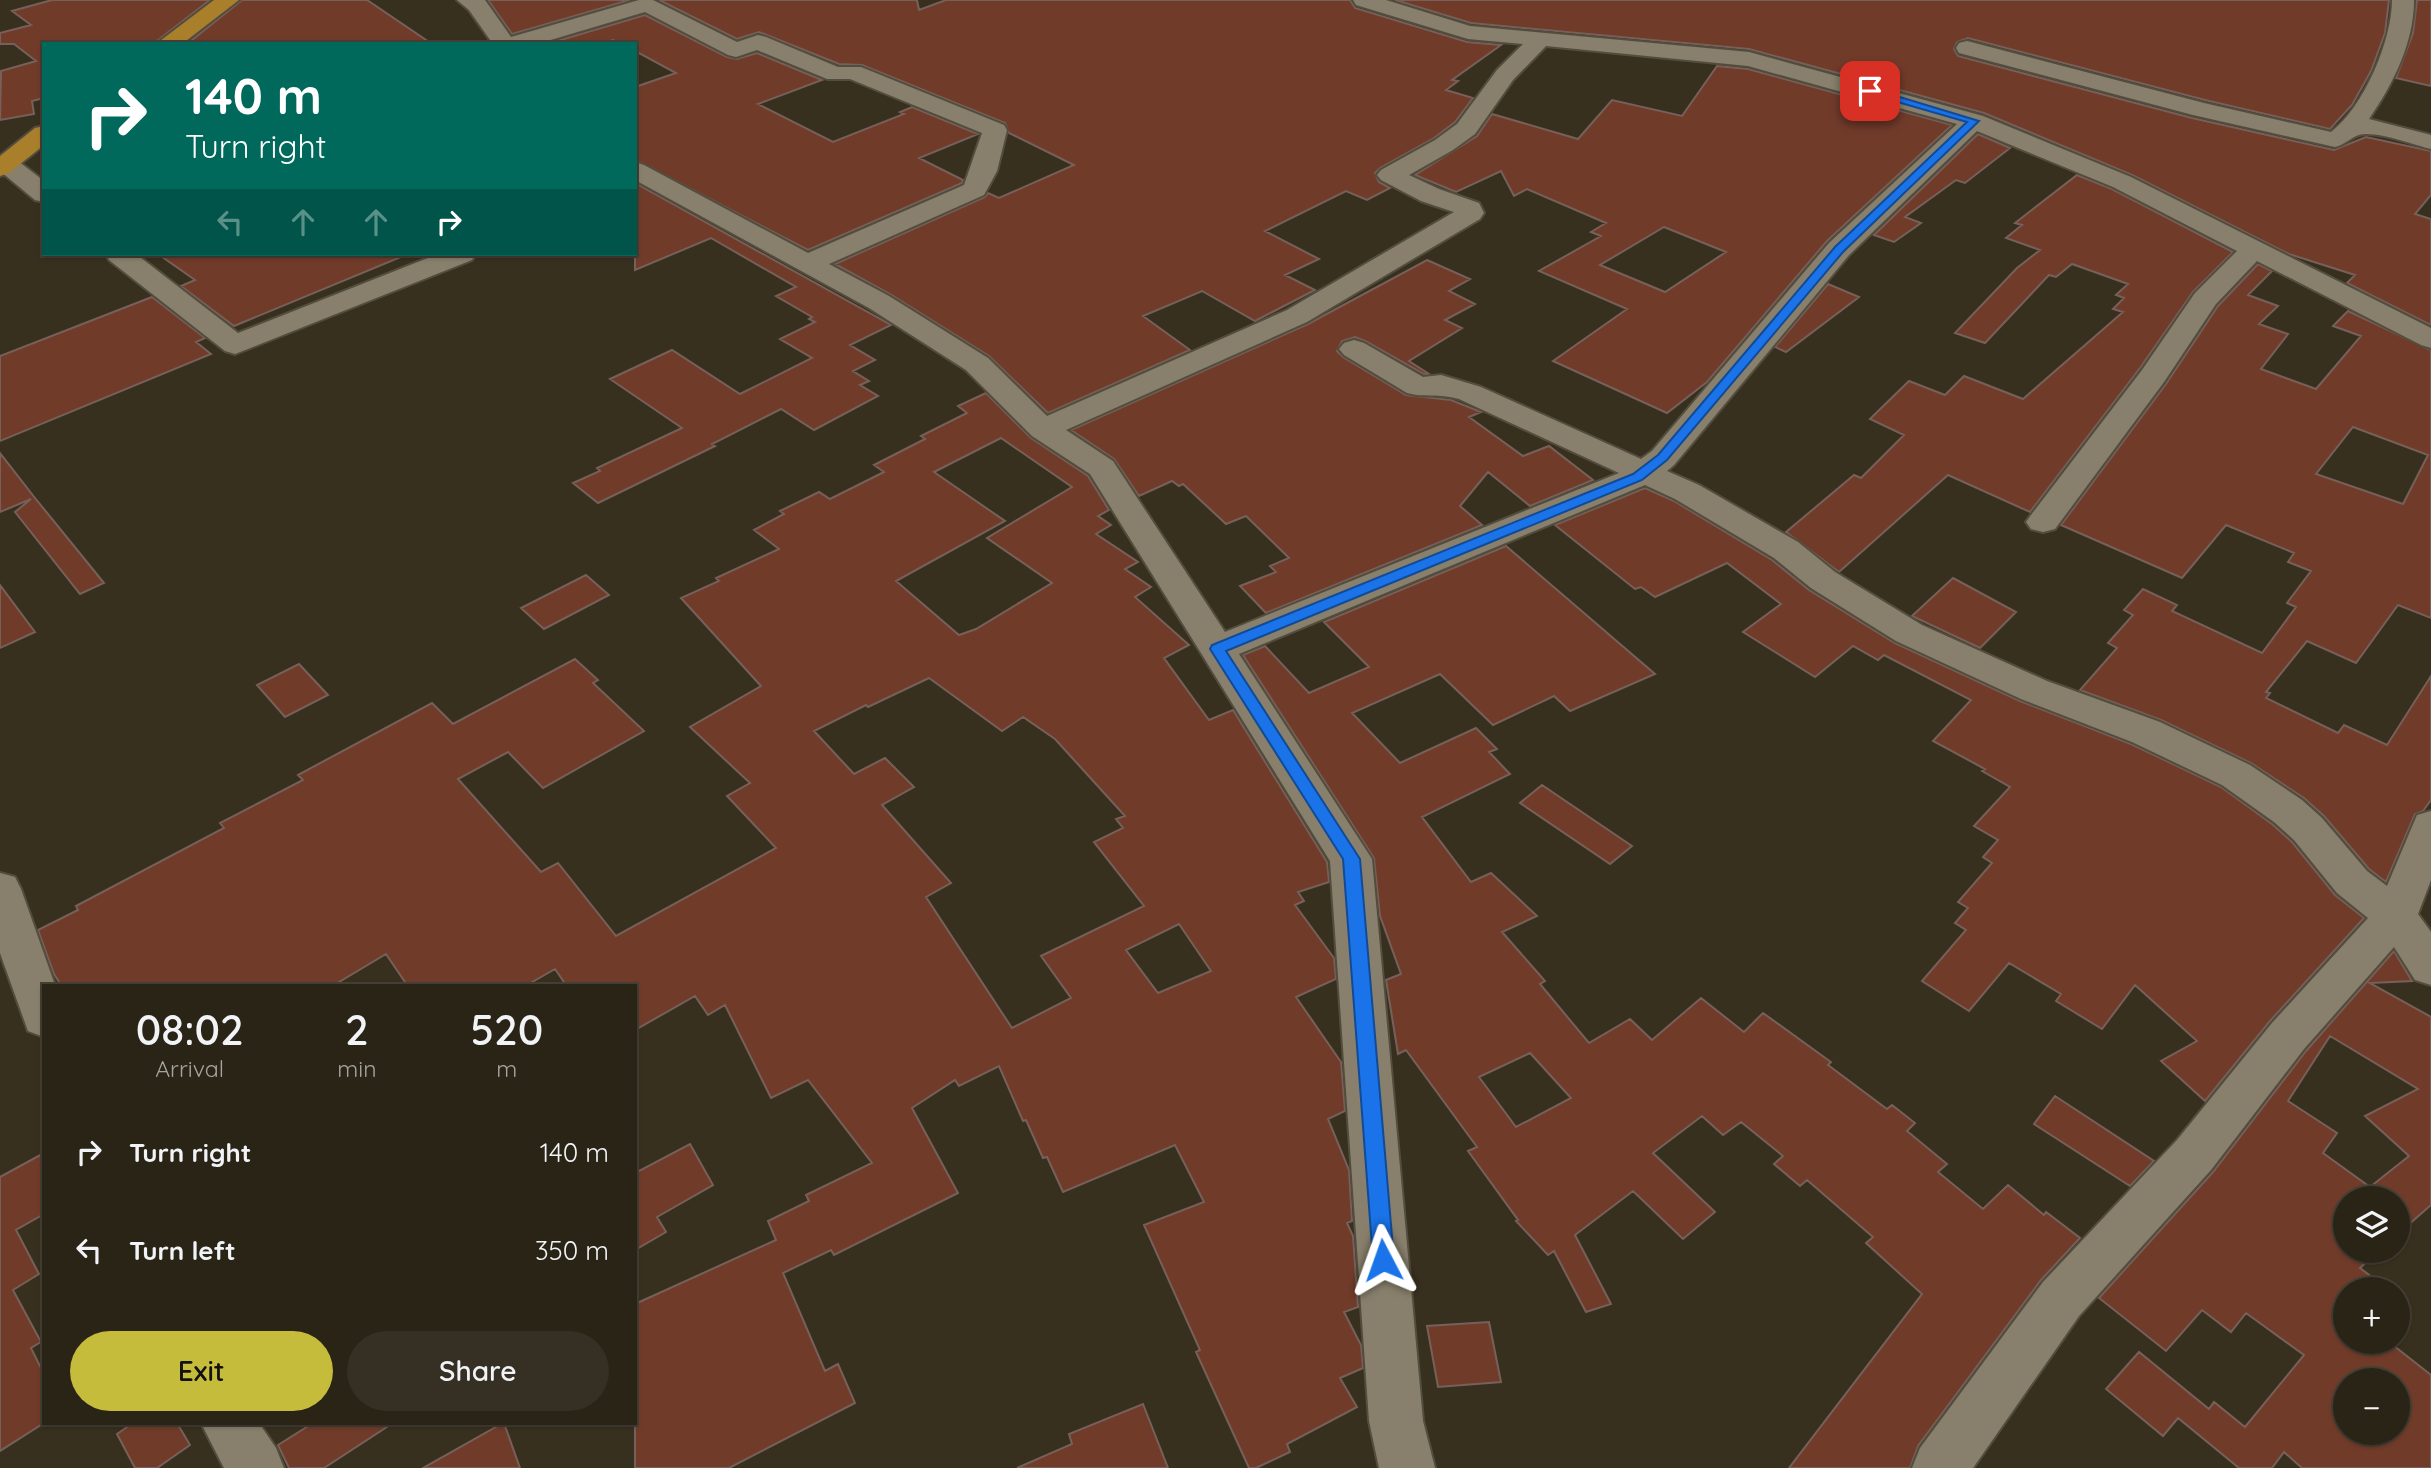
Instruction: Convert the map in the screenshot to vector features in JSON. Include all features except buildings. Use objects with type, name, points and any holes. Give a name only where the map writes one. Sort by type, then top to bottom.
[{"type":"highway","points":[[170,42],[228,0]]},
{"type":"highway","points":[[3,165],[42,135]]},
{"type":"street","points":[[468,0],[477,5],[503,42]]},
{"type":"street","points":[[1364,0],[1468,32],[1749,59],[1974,121],[2122,182],[2431,339]]},
{"type":"street","points":[[1967,48],[2286,131],[2335,140],[2350,129],[2376,89],[2402,24],[2403,0]]},
{"type":"street","points":[[519,42],[647,5],[736,50],[758,42],[835,74],[853,72],[995,130],[984,171],[975,190],[807,263]]},
{"type":"street","points":[[1043,429],[1297,316],[1471,213],[1470,209],[1430,195],[1390,175],[1444,145],[1466,129],[1504,75],[1540,39]]},
{"type":"street","points":[[1217,649],[1643,473],[1662,458],[1839,249],[1974,121]]},
{"type":"street","points":[[2350,129],[2368,126],[2431,142]]},
{"type":"street","points":[[3,165],[42,193]]},
{"type":"street","points":[[637,171],[879,302],[977,364],[1043,429],[1102,468],[1351,859],[1396,1421],[1404,1467]]},
{"type":"street","points":[[2043,522],[2153,376],[2205,299],[2253,249]]},
{"type":"street","points":[[122,256],[235,345],[457,256]]},
{"type":"street","points":[[1354,349],[1418,387],[1441,384],[1469,393],[1687,492],[1786,550],[1823,580],[1909,632],[2034,690],[2146,732],[2236,775],[2288,811],[2308,829],[2351,882],[2396,916],[2431,967]]},
{"type":"street","points":[[1940,1468],[2061,1299],[2194,1155],[2288,1036],[2396,916],[2431,826]]},
{"type":"street","points":[[0,889],[42,1012]]},
{"type":"street","points":[[229,1425],[256,1468]]},
{"type":"route","points":[[1383,1260],[1351,859],[1217,649],[1637,477],[1662,458],[1839,249],[1974,121],[1870,91]]}]
